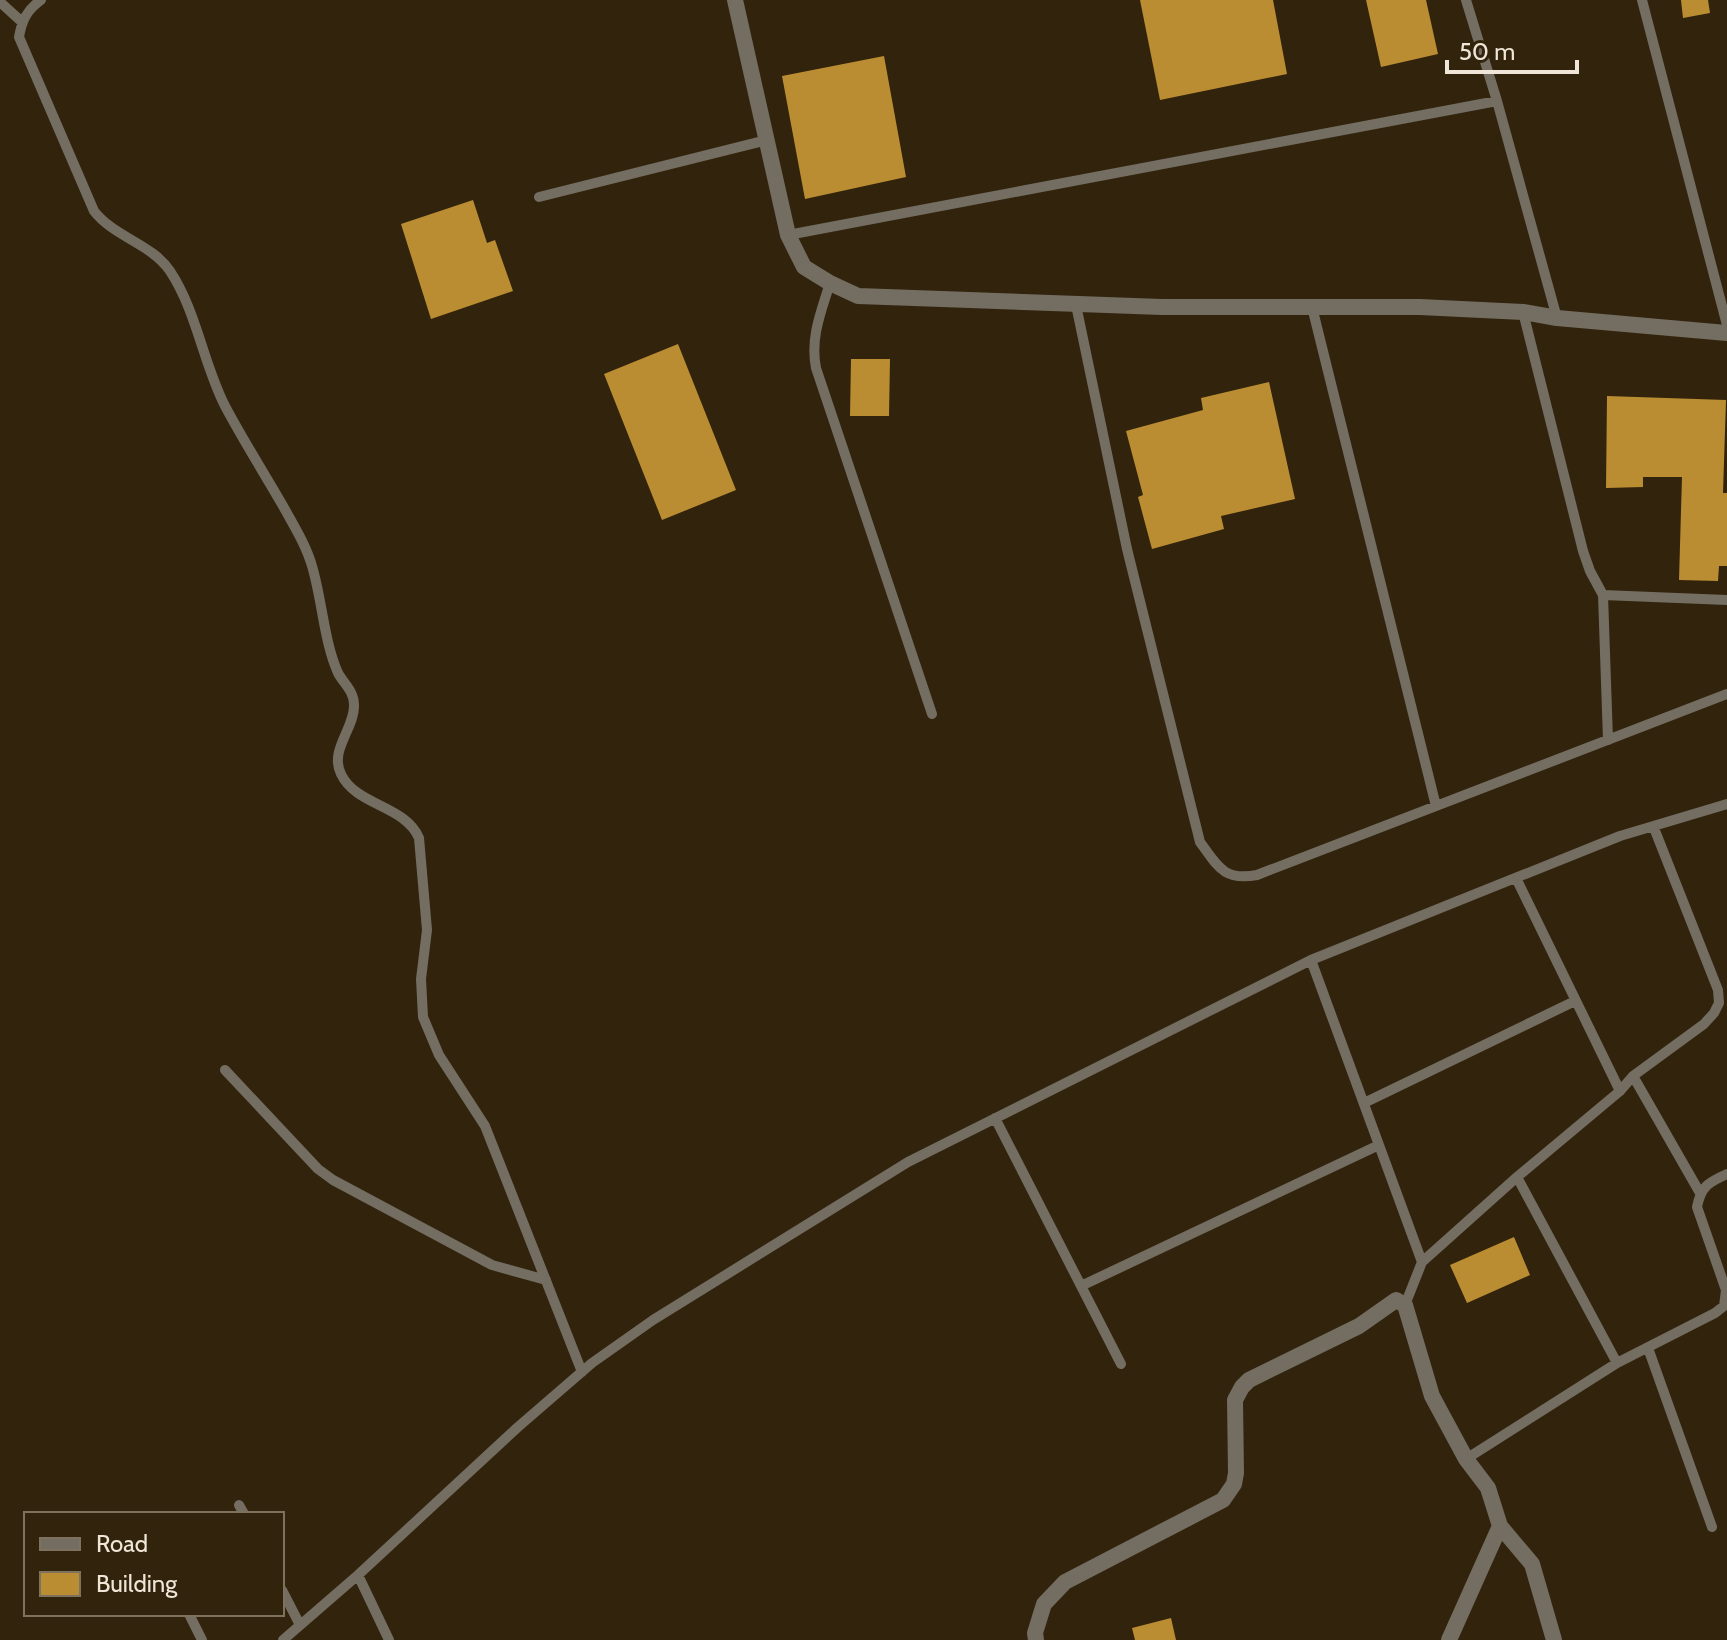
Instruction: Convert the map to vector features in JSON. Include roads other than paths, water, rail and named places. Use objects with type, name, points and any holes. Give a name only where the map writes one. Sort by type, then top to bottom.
[{"type":"street","points":[[735,0],[788,235],[804,267],[858,296],[1076,305],[1420,307],[1523,312],[1557,318],[1727,333]]},
{"type":"street","points":[[1036,1640],[1035,1633],[1044,1604],[1065,1582],[1223,1500],[1234,1484],[1236,1473],[1235,1400],[1249,1380],[1359,1326],[1396,1300],[1405,1305],[1432,1396],[1466,1459],[1488,1488],[1500,1526],[1532,1564],[1554,1640]]},
{"type":"street","points":[[1449,1640],[1500,1526]]},
{"type":"lane","points":[[41,0],[31,7],[22,22],[19,37],[94,211],[109,227],[156,257],[170,271],[194,320],[224,404],[305,546],[338,673],[354,697],[355,710],[337,762],[339,772],[350,787],[415,828],[419,838],[427,930],[421,979],[423,1017],[439,1055],[485,1126],[582,1372]]},
{"type":"lane","points":[[1466,0],[1557,318]]},
{"type":"lane","points":[[1642,0],[1727,325]]},
{"type":"lane","points":[[0,2],[22,22]]},
{"type":"lane","points":[[788,235],[1497,101]]},
{"type":"lane","points":[[539,197],[767,140]]},
{"type":"lane","points":[[830,283],[814,337],[816,368],[932,714]]},
{"type":"lane","points":[[1076,305],[1131,564],[1200,842],[1225,873],[1239,878],[1257,875],[1727,694]]},
{"type":"lane","points":[[1312,307],[1436,806]]},
{"type":"lane","points":[[1523,312],[1583,551],[1603,595],[1608,740]]},
{"type":"lane","points":[[1603,595],[1727,600]]},
{"type":"lane","points":[[283,1640],[582,1372],[653,1320],[894,1170],[1311,960],[1620,836],[1727,804]]},
{"type":"lane","points":[[1405,1305],[1422,1262],[1620,1091],[1633,1076],[1704,1024],[1714,1013],[1719,1003],[1718,990],[1654,828]]},
{"type":"lane","points":[[1516,878],[1620,1091]]},
{"type":"lane","points":[[1311,960],[1422,1262]]},
{"type":"lane","points":[[1364,1103],[1575,1001]]},
{"type":"lane","points":[[225,1070],[318,1169],[333,1180],[492,1265],[546,1280]]},
{"type":"lane","points":[[1633,1076],[1700,1193]]},
{"type":"lane","points":[[995,1118],[1121,1364]]},
{"type":"lane","points":[[1081,1286],[1379,1145]]},
{"type":"lane","points":[[1466,1459],[1617,1363],[1724,1306],[1726,1290],[1697,1207],[1706,1183],[1727,1174]]},
{"type":"lane","points":[[1517,1177],[1617,1363]]},
{"type":"lane","points":[[1648,1348],[1712,1527]]},
{"type":"lane","points":[[358,1575],[389,1640]]},
{"type":"lane","points":[[284,1594],[300,1625]]},
{"type":"lane","points":[[190,1616],[202,1640]]}]
